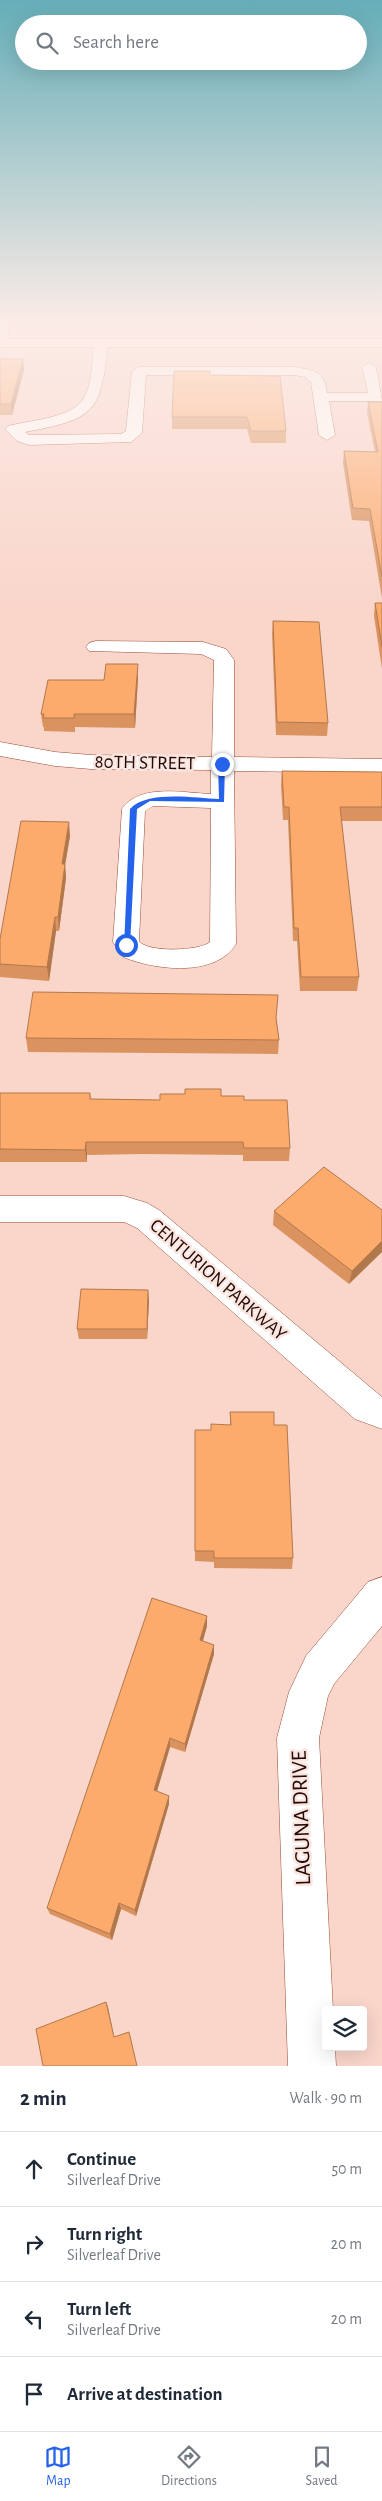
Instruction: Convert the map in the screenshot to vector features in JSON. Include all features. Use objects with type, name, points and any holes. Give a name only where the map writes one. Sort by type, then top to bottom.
[{"type":"street","points":[[7,430],[58,420],[66,416]]},
{"type":"street","points":[[7,430],[29,440],[128,438],[134,433],[135,416]]},
{"type":"street","points":[[325,416],[327,435]]},
{"type":"street","points":[[96,646],[202,648],[222,656],[224,660],[222,764],[223,944],[212,954],[200,957],[148,956],[132,951],[126,942],[134,809],[140,803],[150,799],[222,801]]},
{"type":"street","name":"80TH STREET","points":[[0,749],[67,760],[382,766]]},
{"type":"street","name":"CENTURION PARKWAY","points":[[0,1209],[124,1210],[136,1212],[148,1219],[367,1408],[382,1413]]},
{"type":"street","name":"LAGUNA DRIVE","points":[[312,2066],[298,1738],[304,1707],[320,1670],[382,1596]]},
{"type":"building","points":[[284,416],[286,431],[251,431],[247,417],[172,417]]},
{"type":"building","points":[[371,416],[382,416],[382,577],[370,509],[353,508],[344,451],[378,452]]},
{"type":"building","points":[[375,603],[382,603],[382,646]]},
{"type":"building","points":[[273,621],[319,622],[328,723],[277,722]]},
{"type":"building","points":[[106,664],[138,664],[134,714],[74,714],[74,718],[43,718],[44,714],[41,714],[48,680],[104,680]]},
{"type":"building","points":[[282,771],[382,772],[382,807],[340,807],[359,977],[301,977],[298,928],[294,928],[289,807],[284,807]]},
{"type":"building","points":[[21,821],[69,822],[62,864],[65,864],[58,917],[55,917],[47,967],[0,964],[0,939]]},
{"type":"building","points":[[33,992],[278,995],[276,1018],[279,1040],[26,1038]]},
{"type":"building","points":[[185,1089],[221,1089],[221,1096],[244,1096],[244,1100],[287,1100],[290,1148],[244,1148],[243,1142],[86,1142],[85,1150],[0,1149],[0,1093],[90,1093],[90,1099],[160,1100],[160,1094],[185,1094]]},
{"type":"building","points":[[324,1167],[382,1210],[382,1241],[352,1271],[274,1211]]},
{"type":"building","points":[[81,1289],[148,1290],[147,1329],[77,1329]]},
{"type":"building","points":[[230,1412],[274,1412],[274,1425],[287,1425],[293,1558],[214,1558],[214,1551],[195,1551],[195,1430],[211,1430],[211,1424],[231,1425]]},
{"type":"building","points":[[152,1598],[207,1616],[200,1640],[214,1645],[185,1744],[170,1738],[154,1790],[169,1796],[135,1910],[119,1903],[110,1934],[47,1908]]},
{"type":"building","points":[[106,2002],[114,2037],[129,2032],[137,2066],[43,2066],[36,2029]]},
{"type":"route","points":[[126,945],[134,809],[140,803],[150,799],[222,801],[222,764]]}]
